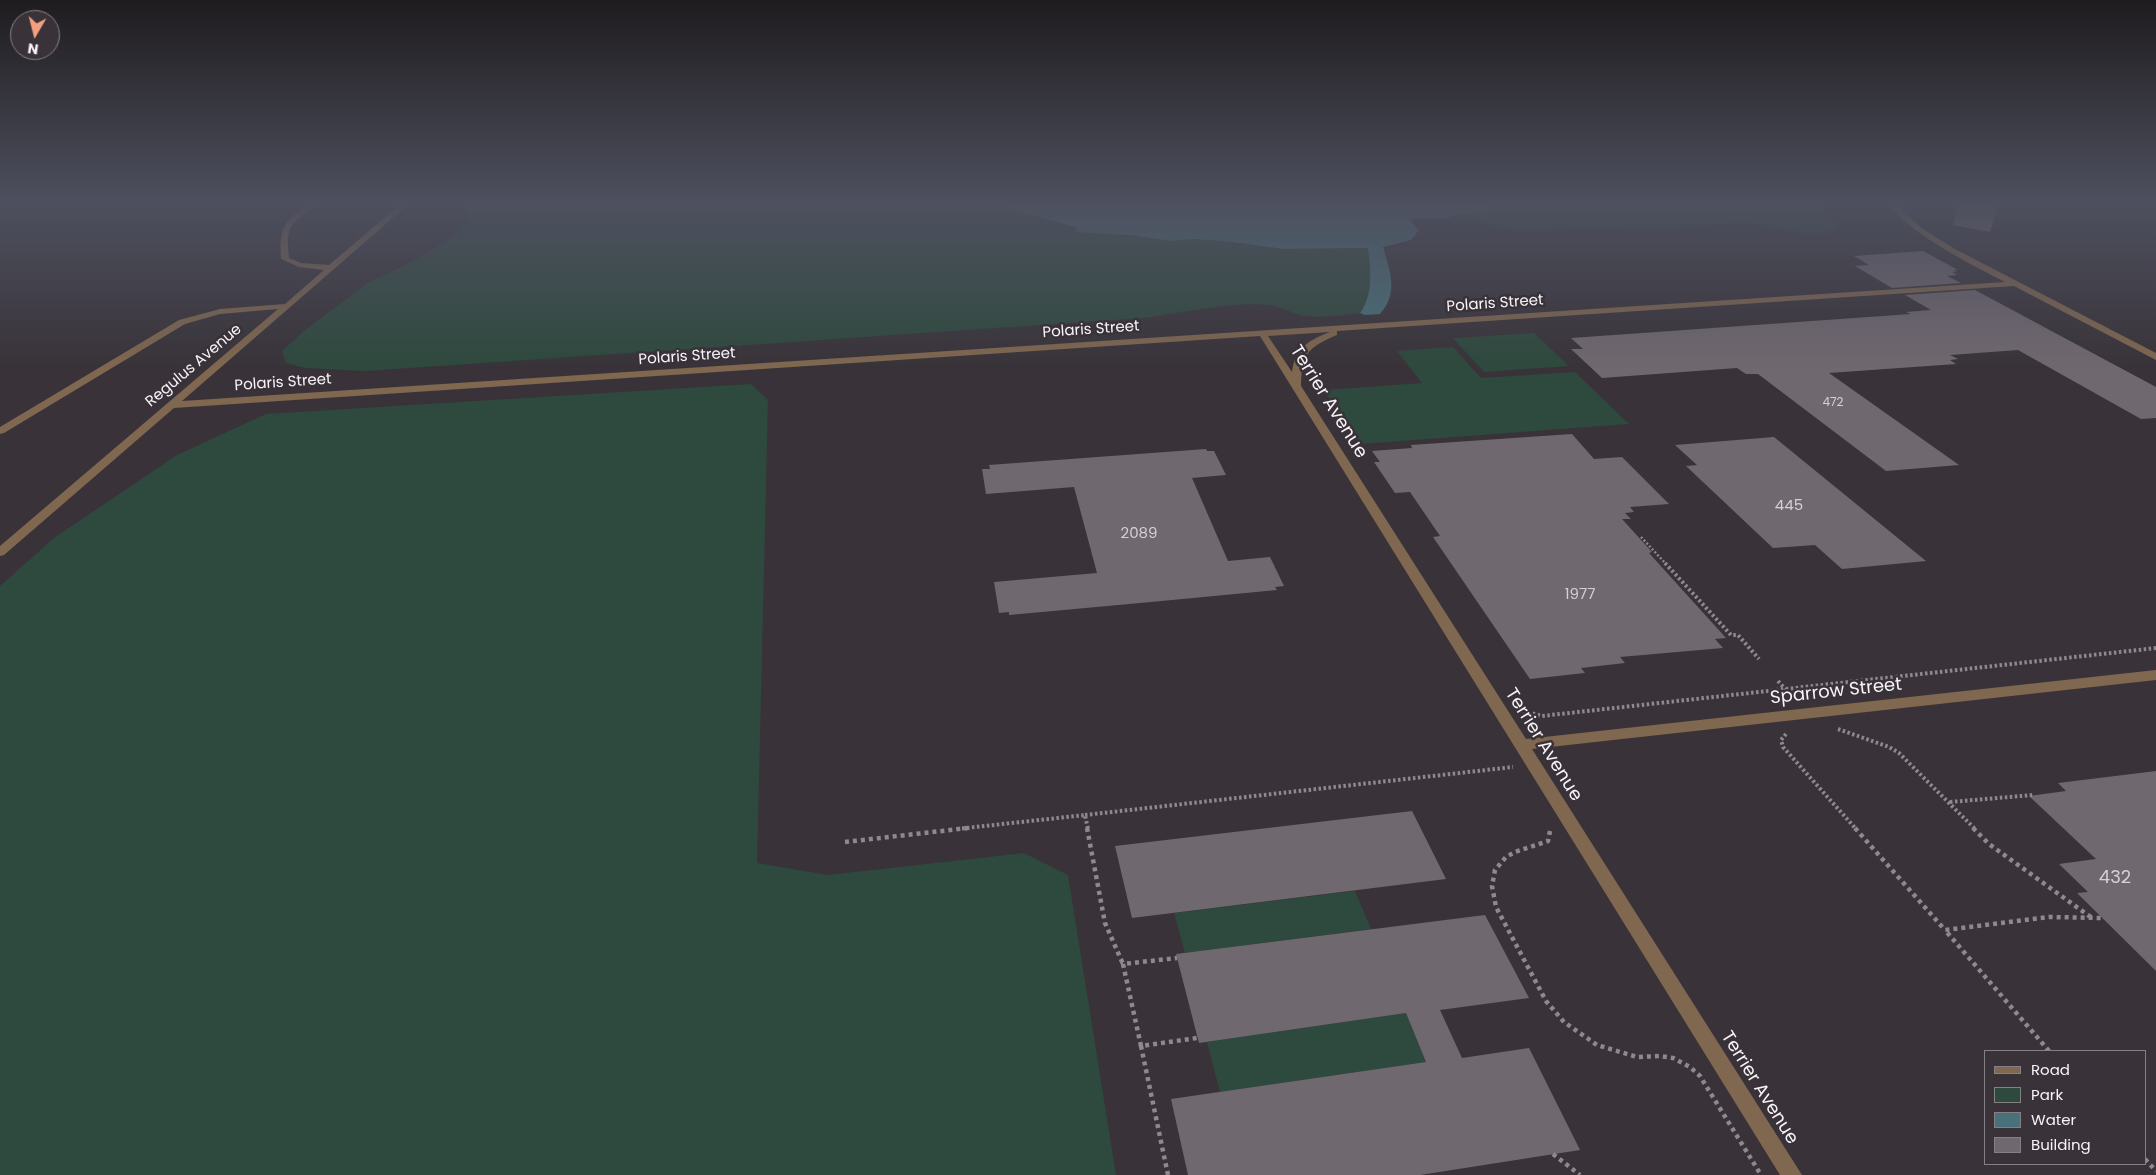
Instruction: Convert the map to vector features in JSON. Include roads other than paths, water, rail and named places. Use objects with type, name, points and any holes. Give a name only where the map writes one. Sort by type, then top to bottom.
[{"type":"street","points":[[285,258],[299,265],[332,268]]},
{"type":"street","name":"Regulus Avenue","points":[[0,551],[344,258]]},
{"type":"street","points":[[1966,258],[2156,357]]},
{"type":"street","name":"Polaris Street","points":[[170,405],[2013,284]]},
{"type":"street","points":[[0,431],[182,322],[196,316],[230,309],[286,306]]},
{"type":"street","points":[[1296,387],[1297,361],[1305,347],[1343,329]]},
{"type":"street","name":"Terrier Avenue","points":[[1263,334],[1792,1175]]},
{"type":"street","name":"Sparrow Street","points":[[1521,745],[2156,675]]},
{"type":"water","points":[[1369,258],[1386,258],[1390,273],[1391,290],[1386,306],[1380,314],[1365,315],[1360,313],[1367,299],[1370,274]]}]
